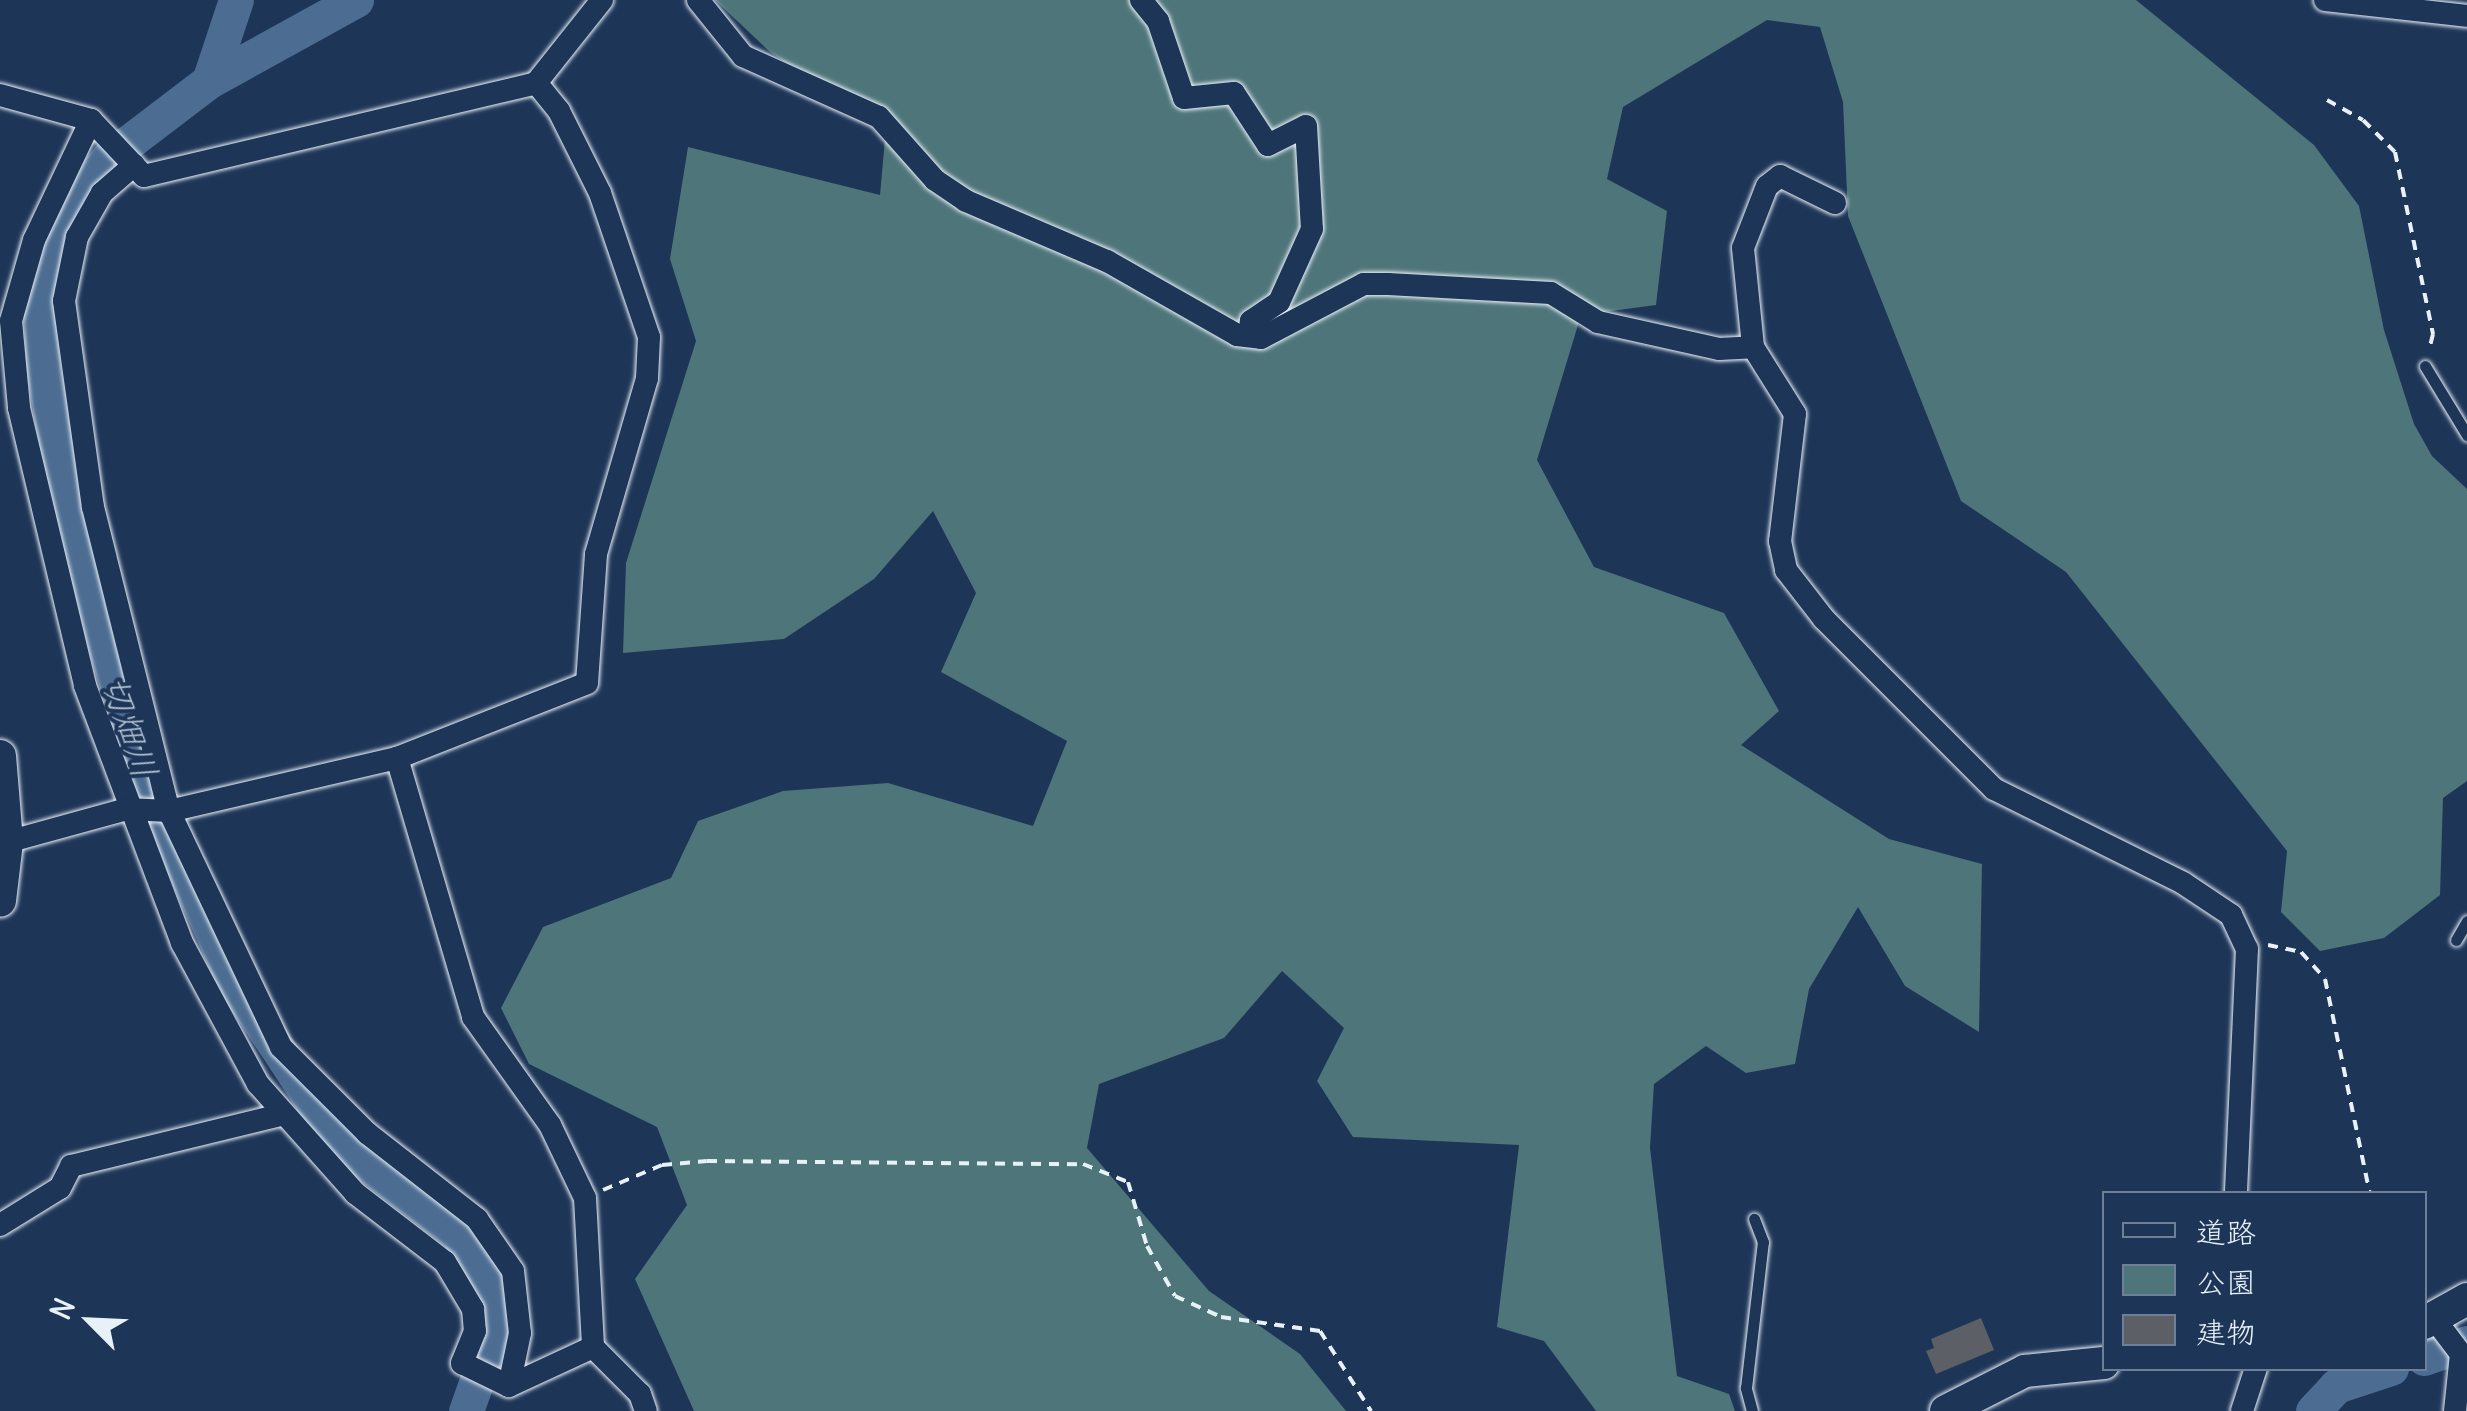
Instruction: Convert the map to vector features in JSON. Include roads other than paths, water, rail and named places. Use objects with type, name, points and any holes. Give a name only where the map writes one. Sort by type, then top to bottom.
[{"type":"main road","points":[[0,756],[6,842],[0,901]]},
{"type":"main road","points":[[2430,1322],[2467,1300]]},
{"type":"main road","points":[[1946,1411],[2025,1372],[2102,1363]]},
{"type":"street","points":[[0,95],[91,120],[144,176],[536,83],[602,0]]},
{"type":"street","points":[[698,0],[743,56],[879,117],[935,180],[966,201],[1107,261],[1249,336],[1261,338],[1364,284],[1388,284],[1552,293],[1598,322],[1719,349],[1753,346]]},
{"type":"street","points":[[1141,0],[1158,21],[1184,98],[1234,93],[1268,145],[1306,126],[1312,229],[1279,302],[1251,321],[1249,336]]},
{"type":"street","points":[[2326,0],[2451,10]]},
{"type":"street","points":[[6,842],[127,809],[170,811],[397,758],[586,682],[592,663],[596,554],[647,378],[649,337],[600,193],[559,111],[536,83]]},
{"type":"street","points":[[91,120],[34,240],[6,321],[14,382],[46,537],[127,809],[182,943],[280,1115],[356,1193],[445,1262],[472,1308],[474,1331],[462,1363],[509,1386]]},
{"type":"street","points":[[134,164],[102,194],[77,237],[64,301],[93,507],[170,811],[281,1048],[368,1133],[477,1219],[513,1271],[520,1333],[509,1386]]},
{"type":"street","points":[[1835,204],[1795,179],[1780,176],[1767,186],[1743,248],[1753,346],[1794,414],[1780,542],[1786,570],[1824,618],[1994,789],[2209,898],[2231,916],[2244,944],[2236,1191]]},
{"type":"street","points":[[397,758],[473,1017],[550,1125],[585,1198],[593,1347],[640,1394],[646,1411]]},
{"type":"street","points":[[0,1225],[60,1188],[71,1166],[280,1115]]},
{"type":"street","points":[[2430,1322],[2461,1354],[2455,1411]]},
{"type":"street","points":[[509,1386],[593,1347]]},
{"type":"street","points":[[2242,1411],[2255,1371]]},
{"type":"lane","points":[[2425,366],[2467,435]]},
{"type":"lane","points":[[2456,940],[2467,921]]},
{"type":"lane","points":[[1752,1411],[1746,1388],[1763,1242],[1754,1218]]},
{"type":"waterway","name":"切畑川","points":[[209,81],[236,0]]},
{"type":"waterway","name":"切畑川","points":[[356,0],[209,81],[108,158],[91,178],[49,272],[41,314],[43,367],[61,472],[106,649],[150,790],[235,984],[324,1119],[361,1159],[458,1234],[493,1291],[497,1323],[466,1411]]},
{"type":"waterway","points":[[2427,1357],[2467,1343]]},
{"type":"waterway","points":[[2313,1411],[2336,1386],[2382,1371]]}]
